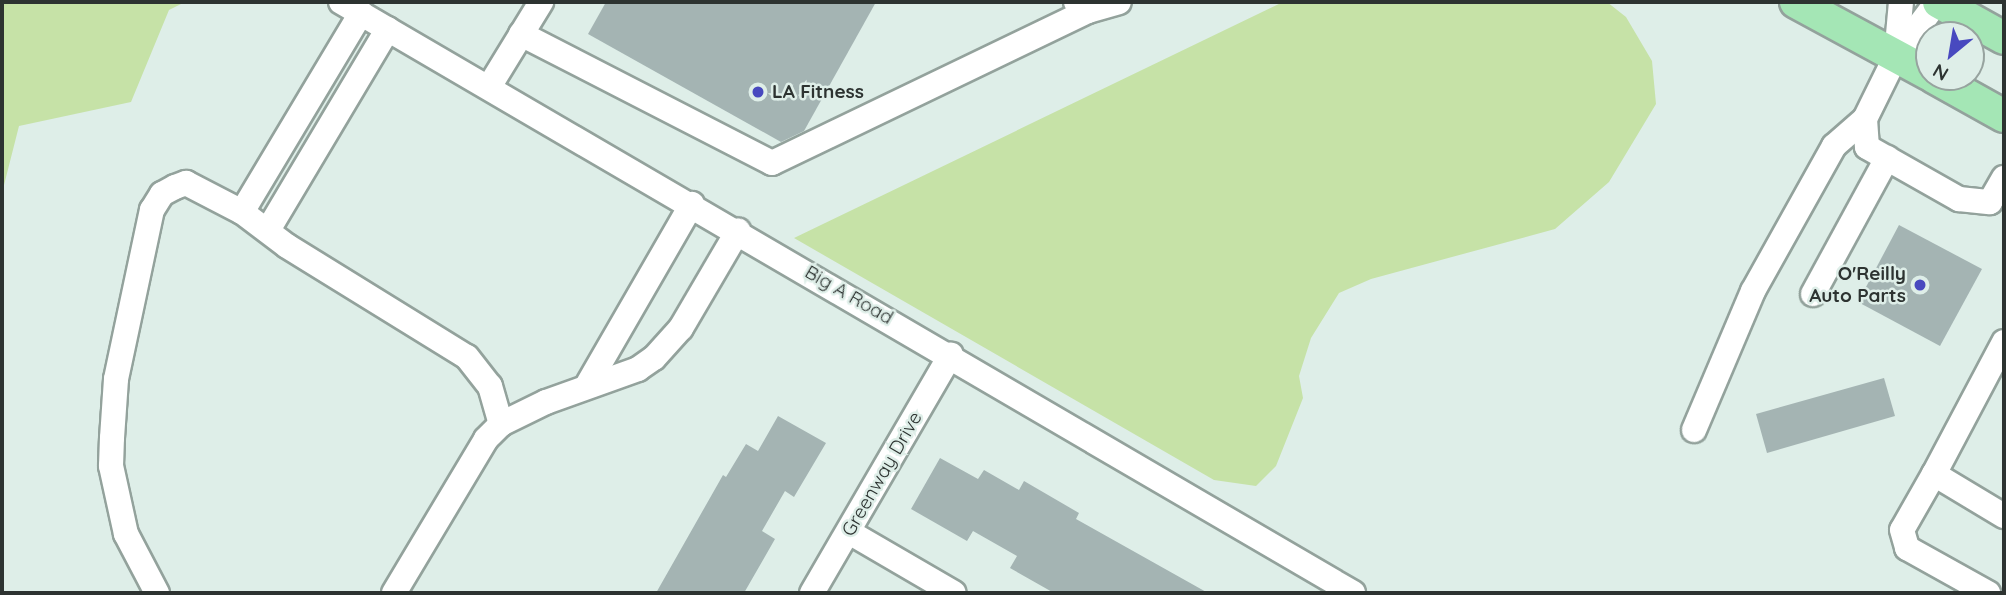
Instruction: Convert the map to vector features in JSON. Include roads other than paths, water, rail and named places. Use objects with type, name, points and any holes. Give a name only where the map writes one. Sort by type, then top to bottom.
[{"type":"main road","points":[[1796,2],[1915,67]]},
{"type":"main road","points":[[1938,2],[2004,38]]},
{"type":"main road","points":[[1958,91],[2004,116]]},
{"type":"street","points":[[521,34],[772,163],[1082,6],[1119,2]]},
{"type":"street","points":[[1896,57],[1901,2]]},
{"type":"street","points":[[1694,430],[1753,291],[1834,146],[1864,119],[1896,57],[1938,2]]},
{"type":"street","points":[[489,87],[538,3]]},
{"type":"street","points":[[243,212],[351,7]]},
{"type":"street","name":"Big A Road","points":[[351,7],[951,354],[1353,593]]},
{"type":"street","points":[[268,229],[388,29]]},
{"type":"street","points":[[1864,119],[1867,146],[1959,199],[1990,202],[2004,178]]},
{"type":"street","points":[[1813,293],[1887,158]]},
{"type":"street","points":[[157,593],[126,534],[111,466],[117,379],[152,211],[162,194],[186,183],[243,212],[479,367],[501,424]]},
{"type":"street","points":[[588,384],[692,204]]},
{"type":"street","points":[[394,593],[486,439],[501,424],[588,384],[638,369],[654,358],[681,328],[737,231]]},
{"type":"street","points":[[1988,593],[1907,548],[1902,530],[2004,342]]},
{"type":"street","name":"Greenway Drive","points":[[812,593],[951,354]]},
{"type":"street","points":[[1934,474],[2004,516]]},
{"type":"street","points":[[849,532],[954,593]]},
{"type":"place","name":"LA Fitness","points":[[758,92]]},
{"type":"place","name":"O'Reilly Auto Parts","points":[[1920,285]]}]
